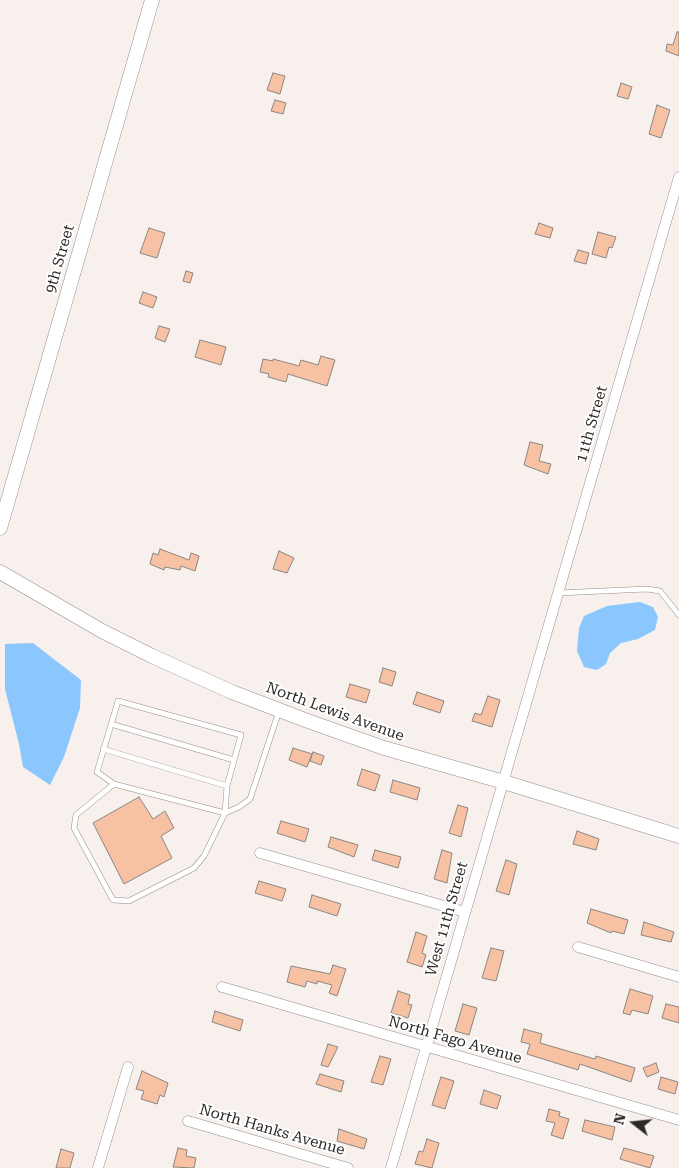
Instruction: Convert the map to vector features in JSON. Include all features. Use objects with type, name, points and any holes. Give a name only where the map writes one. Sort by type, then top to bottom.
[{"type":"main road","name":"9th Street","points":[[0,528],[152,0]]},
{"type":"main road","name":"North Lewis Avenue","points":[[0,572],[152,656],[279,710],[384,748],[504,782],[679,836]]},
{"type":"street","name":"11th Street","points":[[534,679],[679,176]]},
{"type":"street","name":"West 11th Street","points":[[391,1168],[534,679]]},
{"type":"street","points":[[260,853],[465,912]]},
{"type":"street","points":[[578,947],[679,977]]},
{"type":"street","name":"North Fago Avenue","points":[[222,987],[679,1120]]},
{"type":"street","points":[[98,1168],[128,1068]]},
{"type":"street","name":"North Hanks Avenue","points":[[188,1121],[348,1168]]},
{"type":"lane","points":[[558,593],[660,591],[679,615]]},
{"type":"lane","points":[[114,784],[76,815],[74,828],[113,900],[129,901],[194,868],[204,856],[225,813],[227,786],[241,735],[118,701],[97,772],[114,784],[225,813],[239,807],[250,799],[279,710]]},
{"type":"lane","points":[[111,724],[234,760]]},
{"type":"lane","points":[[104,749],[227,786]]},
{"type":"water","points":[[640,602],[653,607],[658,617],[655,630],[638,639],[621,643],[610,653],[606,664],[597,670],[584,667],[577,651],[579,628],[584,616],[607,606]]},
{"type":"water","points":[[33,643],[81,680],[80,708],[64,757],[50,785],[23,767],[5,689],[5,644]]},
{"type":"building","points":[[677,32],[679,32],[679,56],[666,51],[667,44],[673,45]]},
{"type":"building","points":[[273,73],[285,76],[280,94],[267,90]]},
{"type":"building","points":[[621,83],[632,87],[628,99],[617,96]]},
{"type":"building","points":[[275,100],[286,103],[283,114],[271,111]]},
{"type":"building","points":[[657,105],[670,110],[661,138],[649,134]]},
{"type":"building","points":[[539,223],[553,228],[550,238],[535,234]]},
{"type":"building","points":[[149,228],[165,233],[157,258],[140,253]]},
{"type":"building","points":[[598,232],[616,237],[612,248],[609,247],[606,258],[592,254]]},
{"type":"building","points":[[578,250],[589,253],[586,264],[574,261]]},
{"type":"building","points":[[186,271],[193,273],[190,283],[183,281]]},
{"type":"building","points":[[143,292],[157,297],[153,308],[139,303]]},
{"type":"building","points":[[159,326],[170,329],[165,342],[155,338]]},
{"type":"building","points":[[200,340],[226,347],[221,365],[195,357]]},
{"type":"building","points":[[321,356],[335,360],[327,386],[288,374],[286,382],[268,377],[269,374],[260,372],[263,359],[273,361],[273,359],[299,366],[301,360],[318,365]]},
{"type":"building","points":[[530,442],[543,445],[539,461],[551,464],[548,474],[524,465]]},
{"type":"building","points":[[160,549],[189,560],[191,553],[199,556],[195,571],[181,566],[180,570],[165,567],[164,570],[150,564],[153,553],[158,555]]},
{"type":"building","points":[[279,551],[294,558],[287,573],[273,569]]},
{"type":"building","points":[[383,668],[396,672],[392,686],[379,682]]},
{"type":"building","points":[[350,684],[370,690],[366,703],[346,697]]},
{"type":"building","points":[[417,692],[444,701],[440,713],[413,704]]},
{"type":"building","points":[[488,696],[500,700],[492,727],[472,721],[475,713],[481,715]]},
{"type":"building","points":[[293,748],[312,754],[307,767],[289,760]]},
{"type":"building","points":[[313,752],[324,756],[321,765],[310,761]]},
{"type":"building","points":[[362,769],[380,775],[375,791],[357,785]]},
{"type":"building","points":[[393,780],[420,788],[417,800],[390,792]]},
{"type":"building","points":[[139,797],[153,819],[165,811],[174,828],[161,836],[172,858],[124,884],[93,823]]},
{"type":"building","points":[[458,805],[468,808],[461,837],[449,833]]},
{"type":"building","points":[[281,821],[309,829],[305,842],[277,833]]},
{"type":"building","points":[[577,831],[599,839],[596,850],[573,844]]},
{"type":"building","points":[[331,837],[358,845],[354,857],[328,847]]},
{"type":"building","points":[[375,850],[401,857],[398,868],[372,860]]},
{"type":"building","points":[[442,850],[452,853],[447,883],[434,879]]},
{"type":"building","points":[[506,860],[517,864],[509,895],[496,891]]},
{"type":"building","points":[[259,881],[286,889],[282,901],[255,893]]},
{"type":"building","points":[[312,895],[341,904],[337,916],[309,907]]},
{"type":"building","points":[[591,909],[628,920],[624,934],[612,931],[611,933],[587,923]]},
{"type":"building","points":[[644,922],[674,932],[671,942],[641,935]]},
{"type":"building","points":[[416,932],[427,936],[422,953],[426,955],[422,967],[407,962]]},
{"type":"building","points":[[491,948],[504,951],[496,981],[482,978]]},
{"type":"building","points":[[333,965],[346,969],[337,996],[329,993],[332,985],[317,981],[317,984],[307,981],[305,987],[287,982],[291,966],[330,974]]},
{"type":"building","points":[[630,989],[653,996],[648,1014],[632,1010],[630,1015],[623,1013]]},
{"type":"building","points":[[398,991],[410,995],[408,1004],[412,1005],[408,1018],[391,1013]]},
{"type":"building","points":[[463,1004],[477,1008],[469,1035],[455,1031]]},
{"type":"building","points":[[666,1004],[679,1007],[679,1023],[662,1018]]},
{"type":"building","points":[[215,1011],[243,1020],[240,1031],[212,1022]]},
{"type":"building","points":[[524,1029],[542,1034],[540,1043],[595,1059],[596,1056],[635,1068],[631,1082],[580,1064],[578,1070],[527,1054],[530,1044],[521,1042]]},
{"type":"building","points":[[328,1044],[338,1047],[328,1067],[321,1065]]},
{"type":"building","points":[[380,1056],[391,1059],[383,1085],[371,1082]]},
{"type":"building","points":[[656,1063],[659,1072],[647,1077],[643,1068]]},
{"type":"building","points":[[142,1071],[168,1083],[164,1097],[160,1095],[157,1104],[141,1099],[144,1091],[136,1089]]},
{"type":"building","points":[[320,1074],[344,1081],[341,1092],[316,1084]]},
{"type":"building","points":[[441,1077],[454,1081],[445,1109],[432,1105]]},
{"type":"building","points":[[661,1077],[678,1082],[675,1094],[658,1089]]},
{"type":"building","points":[[484,1090],[501,1096],[497,1109],[480,1104]]},
{"type":"building","points":[[549,1109],[560,1112],[559,1116],[569,1119],[563,1139],[551,1135],[555,1123],[546,1121]]},
{"type":"building","points":[[585,1120],[615,1127],[612,1140],[582,1131]]},
{"type":"building","points":[[339,1129],[367,1139],[364,1149],[337,1141]]},
{"type":"building","points":[[427,1139],[439,1143],[432,1168],[415,1164],[419,1151],[423,1152]]},
{"type":"building","points":[[178,1148],[187,1150],[186,1156],[196,1158],[194,1168],[173,1167]]},
{"type":"building","points":[[624,1148],[654,1156],[650,1168],[620,1159]]},
{"type":"building","points":[[61,1149],[74,1153],[70,1168],[56,1168]]}]
